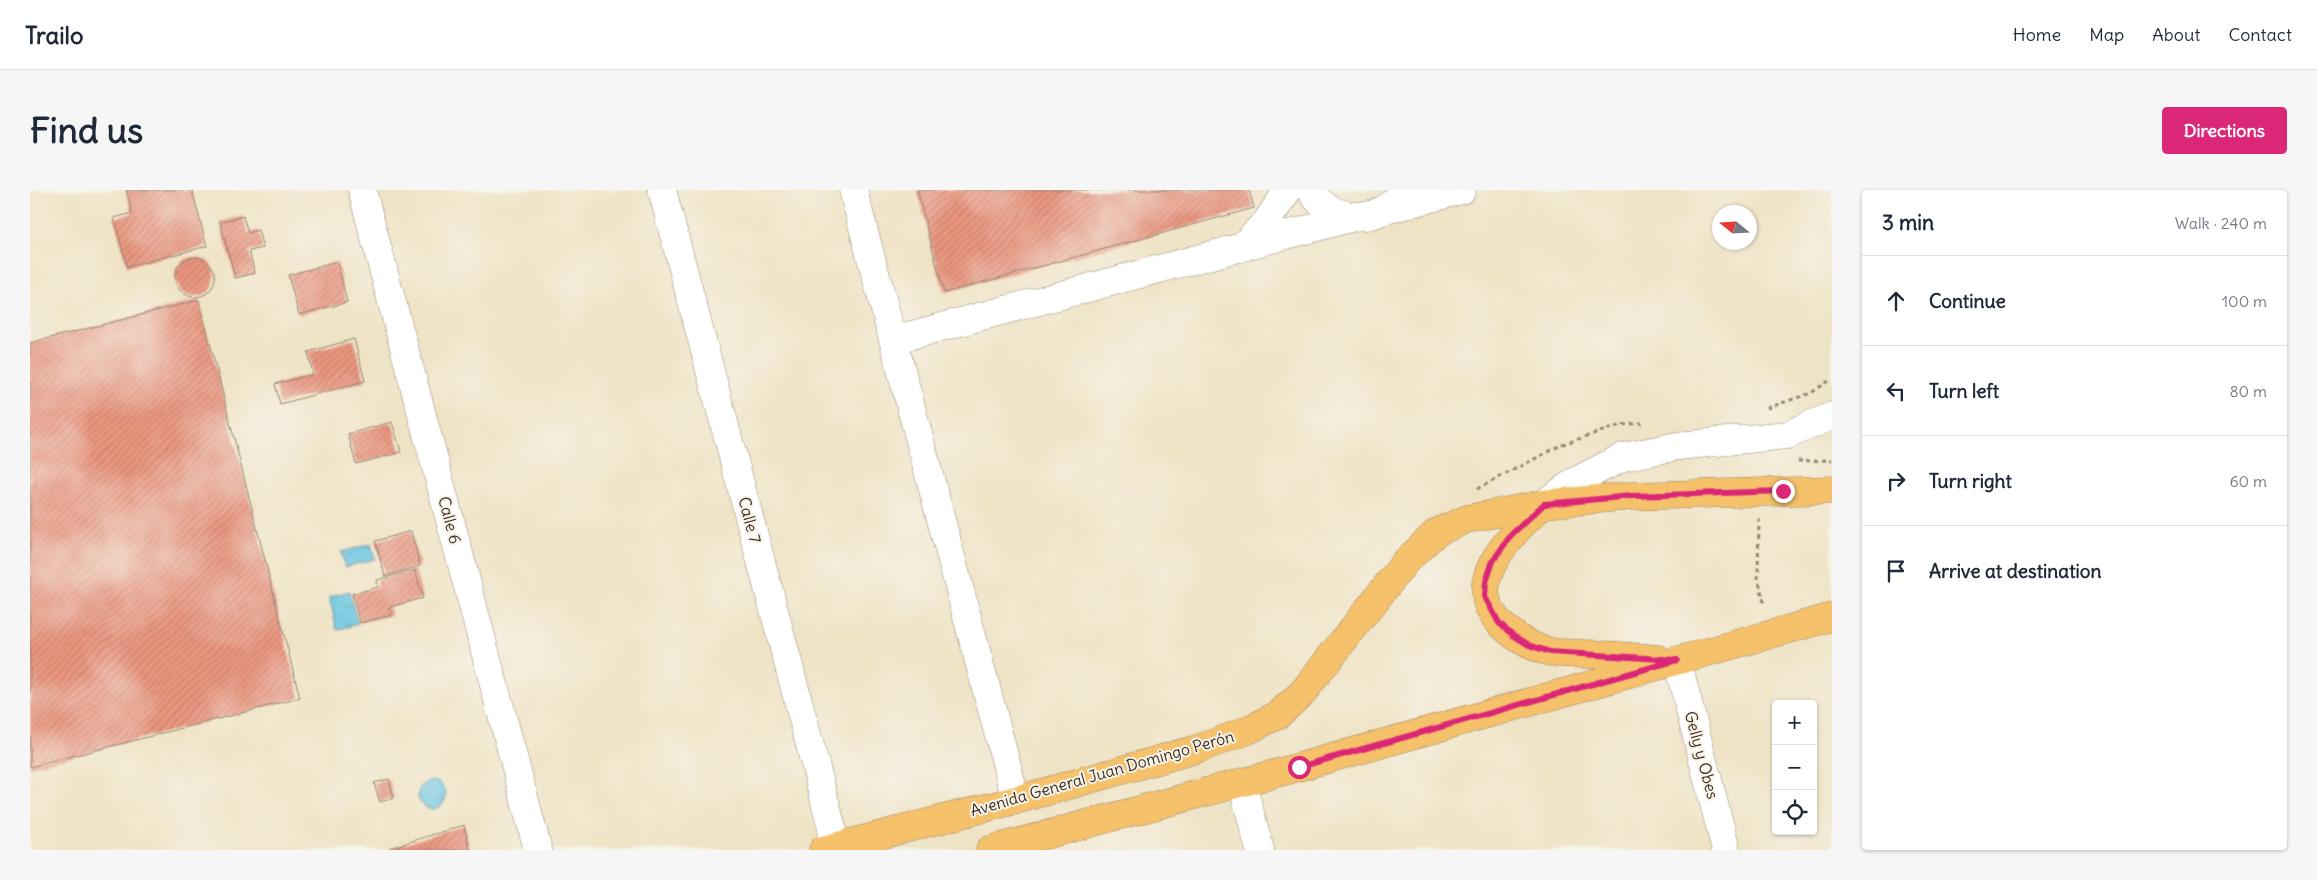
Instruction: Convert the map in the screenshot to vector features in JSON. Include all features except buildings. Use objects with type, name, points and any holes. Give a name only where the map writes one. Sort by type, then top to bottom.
[{"type":"main road","name":"Avenida General Juan Domingo Perón","points":[[828,849],[1016,800],[1200,748],[1246,731],[1278,715],[1303,692],[1406,561],[1437,532],[1466,519],[1544,504],[1632,496],[1832,490]]},
{"type":"main road","points":[[1544,504],[1511,535],[1493,561],[1488,575],[1485,597],[1499,623],[1529,645],[1550,652],[1677,660]]},
{"type":"main road","points":[[990,850],[1242,783],[1832,617]]},
{"type":"street","name":"Calle 6","points":[[362,190],[538,850]]},
{"type":"street","name":"Calle 7","points":[[662,190],[832,828],[828,849]]},
{"type":"street","points":[[853,190],[1016,800]]},
{"type":"street","points":[[1240,249],[1267,221],[1288,190]]},
{"type":"street","points":[[1310,190],[1325,206],[1341,214],[1367,215],[1392,204],[1404,190]]},
{"type":"street","points":[[893,340],[1462,190]]},
{"type":"street","points":[[1544,504],[1576,481],[1624,456],[1678,446],[1787,435],[1832,416]]},
{"type":"street","name":"Gelly y Obes","points":[[1677,660],[1726,850]]},
{"type":"street","points":[[1242,783],[1260,850]]},
{"type":"path","points":[[1761,410],[1811,393],[1832,379]]},
{"type":"path","points":[[1476,490],[1563,444],[1621,425],[1650,423]]},
{"type":"path","points":[[1764,603],[1758,577],[1759,517],[1768,517]]},
{"type":"water","points":[[371,544],[375,559],[345,567],[341,552]]},
{"type":"water","points":[[349,591],[358,624],[337,630],[329,597]]},
{"type":"water","points":[[432,781],[442,785],[446,795],[442,805],[432,809],[422,805],[418,795],[422,785]]},
{"type":"route","points":[[1299,767],[1677,660],[1550,652],[1529,645],[1499,623],[1485,597],[1486,582],[1493,561],[1511,535],[1544,504],[1632,496],[1783,491]]}]
